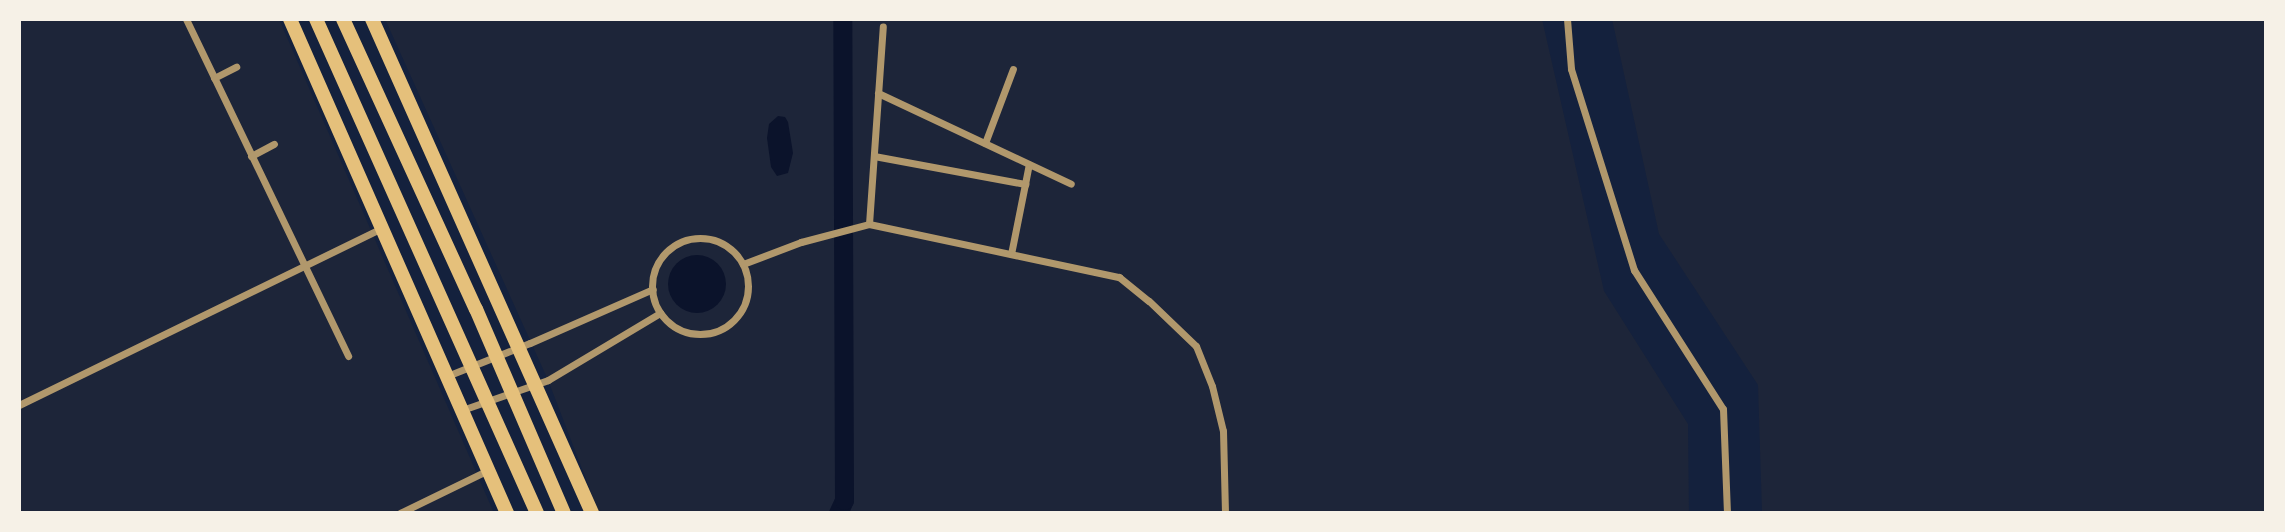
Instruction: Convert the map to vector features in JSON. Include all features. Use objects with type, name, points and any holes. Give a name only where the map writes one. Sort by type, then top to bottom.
[{"type":"main road","points":[[290,19],[489,470],[503,511]]},
{"type":"main road","points":[[316,19],[537,513]]},
{"type":"main road","points":[[343,19],[476,309],[564,513]]},
{"type":"main road","points":[[372,19],[592,513]]},
{"type":"street","points":[[186,19],[348,355]]},
{"type":"street","points":[[1567,19],[1570,69],[1634,270],[1723,409],[1727,513]]},
{"type":"street","points":[[869,224],[883,26]]},
{"type":"street","points":[[214,78],[236,67]]},
{"type":"street","points":[[985,143],[1013,69]]},
{"type":"street","points":[[878,93],[1071,184]]},
{"type":"street","points":[[251,156],[274,144]]},
{"type":"street","points":[[874,156],[1025,184]]},
{"type":"street","points":[[1011,254],[1029,164]]},
{"type":"street","points":[[743,264],[802,242],[869,224],[1119,277],[1149,301],[1196,346],[1212,386],[1223,431],[1225,513]]},
{"type":"street","points":[[19,405],[382,228]]},
{"type":"street","points":[[691,238],[722,242],[743,264],[748,279],[748,294],[742,310],[732,323],[718,331],[702,335],[671,325],[660,313],[653,289],[656,266],[664,253],[691,238]]},
{"type":"street","points":[[447,376],[653,289]]},
{"type":"street","points":[[462,410],[536,384],[660,313]]},
{"type":"street","points":[[400,513],[489,470]]},
{"type":"shaded area","points":[[19,19],[279,19],[494,513],[19,513]]},
{"type":"shaded area","points":[[385,19],[1542,19],[1604,291],[1688,424],[1689,513],[599,513],[548,380]]},
{"type":"shaded area","points":[[1612,19],[2266,19],[2266,513],[1762,513],[1758,385],[1659,234]]},
{"type":"shaded area","points":[[778,116],[785,117],[788,122],[793,153],[788,173],[777,176],[771,167],[767,138],[769,124]]},
{"type":"shaded area","points":[[697,255],[713,260],[721,268],[726,284],[721,300],[713,308],[697,313],[681,308],[673,300],[668,284],[673,268],[681,260]]},
{"type":"waterway","points":[[838,513],[844,500],[842,19]]}]
